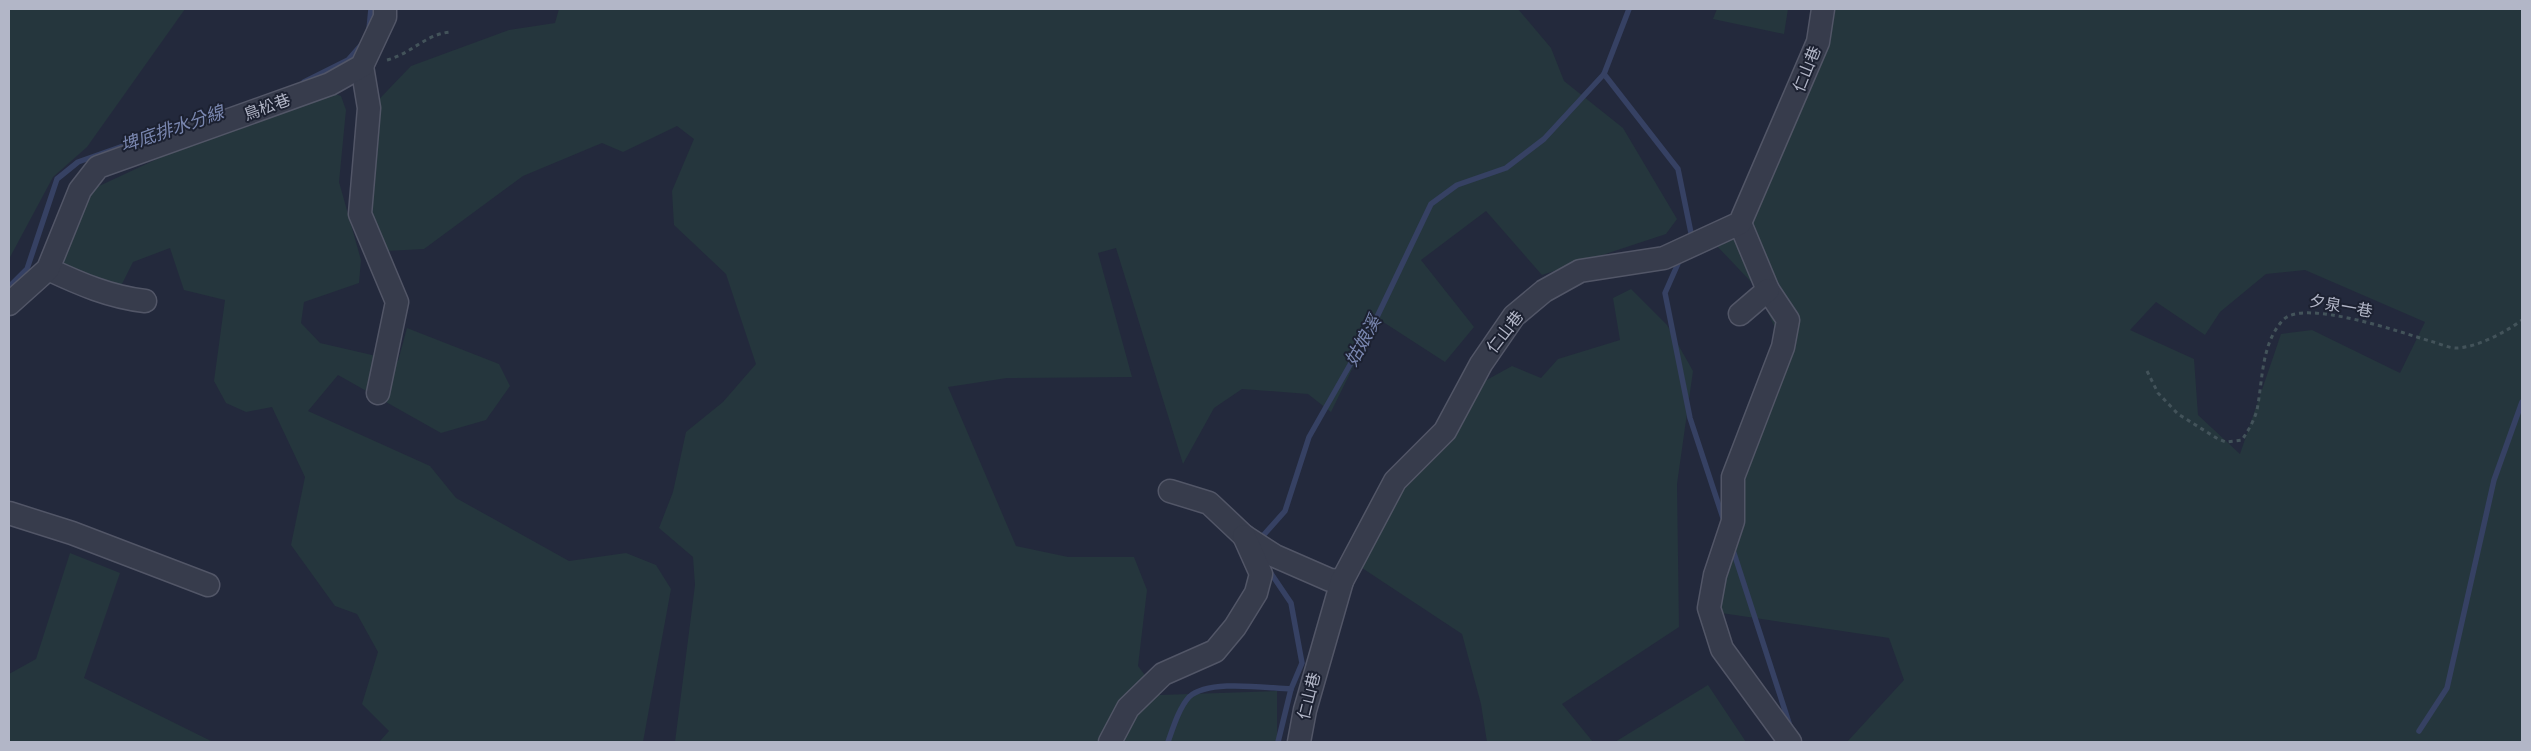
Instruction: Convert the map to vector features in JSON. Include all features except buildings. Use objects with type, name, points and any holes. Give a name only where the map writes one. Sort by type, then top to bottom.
[{"type":"lane","points":[[378,393],[397,302],[360,214],[369,108],[362,66],[385,17],[385,9]]},
{"type":"lane","name":"仁山巷","points":[[1299,742],[1305,710],[1342,581],[1395,480],[1445,431],[1481,364],[1514,316],[1544,291],[1580,271],[1664,258],[1740,222],[1818,42],[1823,9]]},
{"type":"lane","name":"鳥松巷","points":[[9,304],[48,269],[80,190],[98,167],[330,84],[362,66]]},
{"type":"lane","points":[[1740,222],[1768,290],[1788,320],[1783,348],[1734,478],[1733,521],[1715,575],[1709,608],[1722,649],[1790,742]]},
{"type":"lane","points":[[48,269],[120,299],[145,301]]},
{"type":"lane","points":[[1740,314],[1768,290]]},
{"type":"lane","points":[[1170,491],[1209,503],[1244,536],[1275,556],[1330,580],[1342,581]]},
{"type":"lane","points":[[9,514],[72,533],[208,585]]},
{"type":"lane","points":[[1110,742],[1128,708],[1163,674],[1215,651],[1235,627],[1256,593],[1261,574],[1244,536]]},
{"type":"path","points":[[362,66],[403,56],[437,33],[451,32]]},
{"type":"path","name":"夕泉一巷","points":[[2147,371],[2158,393],[2178,414],[2218,440],[2226,442],[2242,440],[2256,411],[2260,375],[2275,332],[2285,318],[2301,311],[2354,319],[2456,348],[2508,331],[2522,320]]},
{"type":"shaded area","points":[[9,9],[185,9],[87,147],[53,177],[9,259]]},
{"type":"shaded area","points":[[559,9],[1518,9],[1551,48],[1564,81],[1623,128],[1677,219],[1666,234],[1542,275],[1486,211],[1421,260],[1474,327],[1445,362],[1377,318],[1331,412],[1308,394],[1242,389],[1214,408],[1183,464],[1116,248],[1098,253],[1132,377],[1007,378],[948,387],[1016,546],[1068,557],[1134,557],[1147,590],[1138,666],[1160,695],[1277,691],[1277,742],[675,742],[695,585],[693,557],[659,528],[673,492],[686,432],[723,402],[756,364],[726,274],[674,225],[672,191],[694,139],[677,126],[623,152],[602,143],[523,176],[424,249],[386,251],[366,224],[363,116],[411,66],[509,30],[555,23]]},
{"type":"shaded area","points":[[1717,9],[1788,9],[1784,34],[1713,19]]},
{"type":"shaded area","points":[[1818,9],[2522,9],[2522,742],[1847,742],[1904,680],[1889,638],[1708,611],[1727,474],[1778,334],[1756,287],[1716,245],[1761,168]],"holes":[[[2305,270],[2425,322],[2400,373],[2312,330],[2281,334],[2240,454],[2198,415],[2194,359],[2130,330],[2156,302],[2205,335],[2220,312],[2266,274]]]},
{"type":"shaded area","points":[[332,93],[341,96],[346,110],[339,182],[361,260],[359,283],[304,302],[301,323],[320,343],[398,361],[407,328],[499,364],[510,386],[486,420],[441,433],[338,375],[308,411],[430,466],[456,498],[569,561],[626,553],[656,565],[671,589],[643,742],[379,742],[389,731],[362,704],[378,652],[357,614],[335,606],[291,545],[305,477],[272,407],[246,412],[226,403],[214,381],[225,300],[184,290],[170,248],[133,262],[119,290],[50,268],[71,213],[97,187],[202,138]]},
{"type":"shaded area","points":[[1631,289],[1667,325],[1693,371],[1677,484],[1679,627],[1562,704],[1593,742],[1487,742],[1481,704],[1462,634],[1353,562],[1463,393],[1512,366],[1541,378],[1558,359],[1620,340],[1613,298]]},
{"type":"shaded area","points":[[70,553],[120,573],[84,678],[213,742],[9,742],[9,674],[36,659]]},
{"type":"shaded area","points":[[1708,685],[1746,742],[1615,742]]},
{"type":"waterway","name":"埤底排水分線","points":[[369,29],[371,9]]},
{"type":"waterway","name":"姑娘溪","points":[[1260,539],[1285,511],[1309,437],[1376,319],[1431,204],[1457,185],[1506,168],[1544,139],[1604,74],[1629,9]]},
{"type":"waterway","name":"埤底排水分線","points":[[304,82],[348,60],[362,44]]},
{"type":"waterway","points":[[1604,74],[1678,169],[1691,233],[1689,239]]},
{"type":"waterway","name":"埤底排水分線","points":[[9,287],[27,269],[57,179],[78,162],[208,116]]},
{"type":"waterway","points":[[1680,259],[1665,293],[1690,418],[1724,521]]},
{"type":"waterway","points":[[2419,731],[2447,688],[2494,480],[2522,402]]},
{"type":"waterway","points":[[1732,547],[1790,726]]},
{"type":"waterway","name":"姑娘溪","points":[[1268,569],[1291,603],[1302,663],[1291,689],[1278,742]]},
{"type":"waterway","points":[[1168,742],[1182,707],[1189,697],[1198,691],[1223,686],[1291,689]]}]
